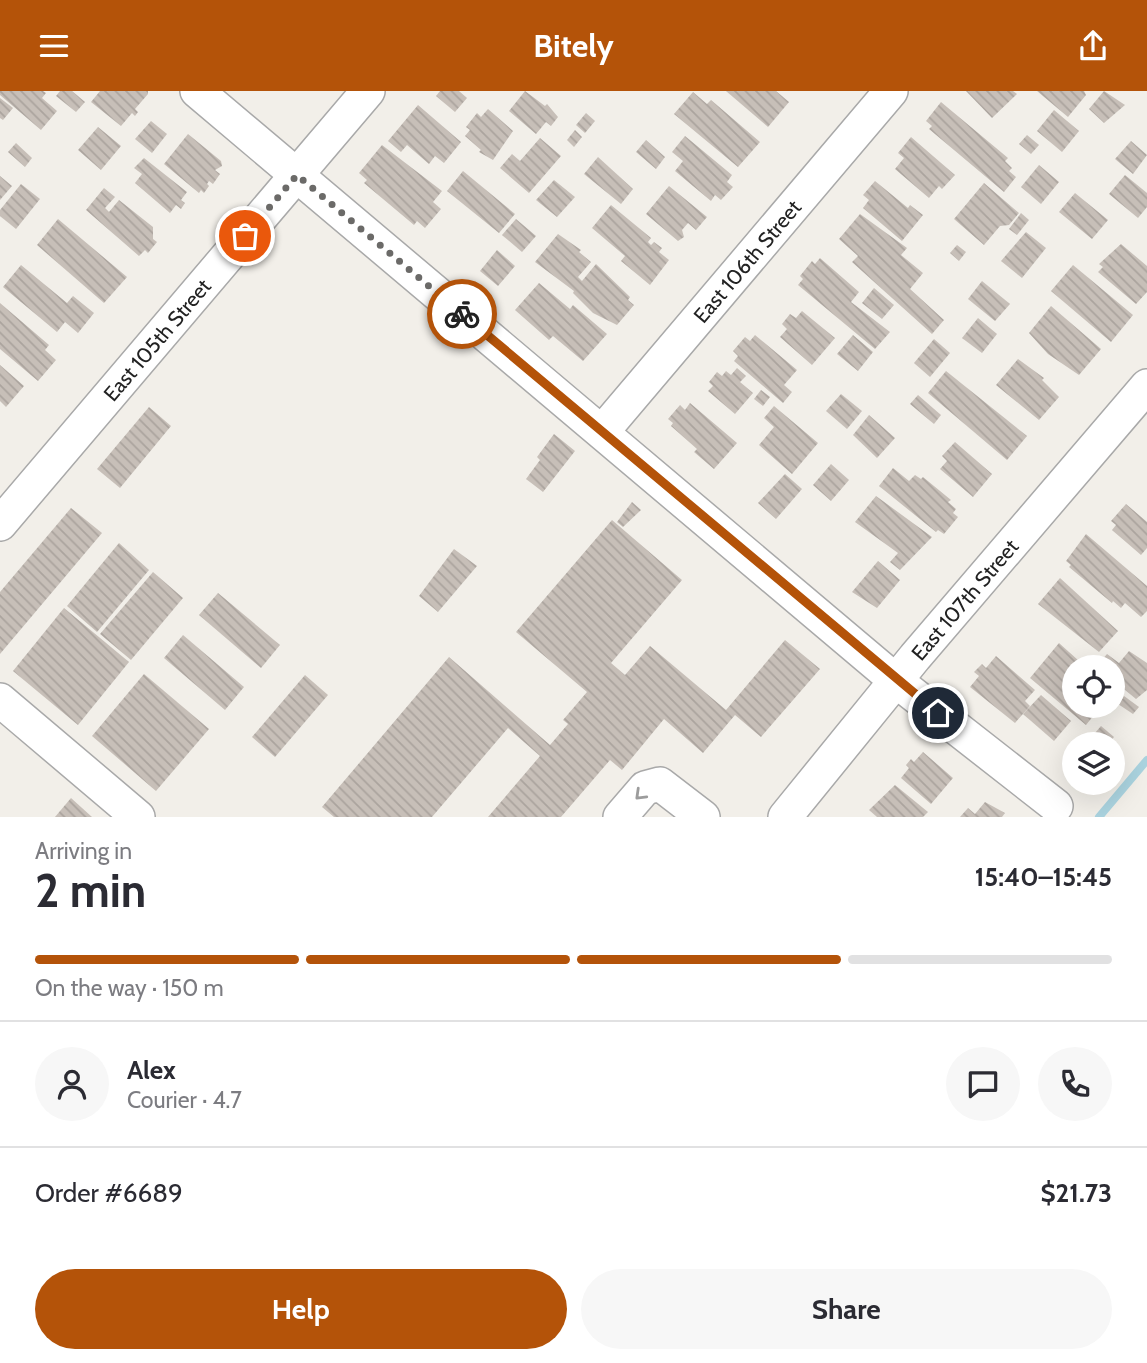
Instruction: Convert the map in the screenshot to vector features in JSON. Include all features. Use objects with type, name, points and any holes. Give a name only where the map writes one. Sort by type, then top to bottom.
[{"type":"street","points":[[197,91],[895,680],[1056,806]]},
{"type":"street","name":"East 105th Street","points":[[0,524],[368,91]]},
{"type":"street","name":"East 106th Street","points":[[602,432],[891,91]]},
{"type":"street","name":"East 107th Street","points":[[785,817],[895,680],[1147,386]]},
{"type":"street","points":[[0,701],[138,817]]},
{"type":"street","points":[[620,817],[645,788],[660,784],[677,794],[703,817]]},
{"type":"building","points":[[0,91],[43,91],[46,93],[42,98],[57,111],[41,130],[0,95]]},
{"type":"building","points":[[60,91],[72,91],[85,102],[76,112],[56,96]]},
{"type":"building","points":[[100,91],[148,91],[148,94],[135,109],[138,112],[135,116],[132,113],[121,126],[91,102]]},
{"type":"building","points":[[440,91],[459,91],[467,98],[455,112],[436,96]]},
{"type":"building","points":[[525,91],[545,106],[547,104],[558,117],[551,126],[546,122],[536,134],[509,111]]},
{"type":"building","points":[[726,91],[776,91],[789,102],[768,127]]},
{"type":"building","points":[[966,91],[1013,91],[1017,94],[992,118]]},
{"type":"building","points":[[1037,91],[1084,91],[1086,95],[1068,117]]},
{"type":"building","points":[[1104,91],[1125,105],[1104,123],[1089,109]]},
{"type":"building","points":[[693,92],[707,104],[711,100],[760,142],[738,167],[674,114]]},
{"type":"building","points":[[0,98],[13,108],[3,120],[0,118]]},
{"type":"building","points":[[941,102],[1008,158],[1005,161],[1012,168],[1009,171],[1016,177],[1004,192],[929,129],[932,126],[926,121]]},
{"type":"building","points":[[418,105],[461,142],[444,163],[435,156],[429,164],[407,145],[401,152],[388,141]]},
{"type":"building","points":[[488,109],[513,131],[493,160],[479,152],[481,150],[465,136],[470,130],[466,127],[477,113],[481,117]]},
{"type":"building","points":[[1054,110],[1079,131],[1062,152],[1037,131]]},
{"type":"building","points":[[586,113],[595,121],[585,133],[576,125]]},
{"type":"building","points":[[151,121],[167,134],[152,153],[135,139]]},
{"type":"building","points":[[98,127],[121,146],[101,170],[78,150]]},
{"type":"building","points":[[575,130],[582,137],[574,147],[567,140]]},
{"type":"building","points":[[188,134],[221,161],[222,166],[215,170],[220,174],[213,184],[209,181],[204,193],[201,190],[199,193],[164,164]]},
{"type":"building","points":[[1027,135],[1039,145],[1031,154],[1019,144]]},
{"type":"building","points":[[685,136],[732,175],[727,182],[733,187],[721,200],[715,195],[711,201],[675,171],[683,161],[672,152]]},
{"type":"building","points":[[911,137],[955,175],[942,189],[939,186],[929,198],[895,169],[904,158],[898,153]]},
{"type":"building","points":[[540,138],[561,156],[529,193],[500,168],[512,154],[520,161]]},
{"type":"building","points":[[646,140],[665,157],[656,169],[636,152]]},
{"type":"building","points":[[1131,141],[1147,155],[1133,174],[1115,159]]},
{"type":"building","points":[[16,143],[32,158],[25,167],[8,152]]},
{"type":"building","points":[[382,145],[442,191],[433,202],[441,209],[425,228],[417,221],[414,225],[364,183],[367,180],[359,173]]},
{"type":"building","points":[[598,157],[633,189],[621,204],[584,174]]},
{"type":"building","points":[[144,158],[187,192],[181,200],[185,203],[181,209],[176,205],[170,213],[135,183],[142,174],[134,168]]},
{"type":"building","points":[[1039,165],[1059,182],[1041,204],[1021,187]]},
{"type":"building","points":[[463,171],[515,214],[499,233],[447,191]]},
{"type":"building","points":[[1125,175],[1147,193],[1147,207],[1138,218],[1109,194]]},
{"type":"building","points":[[0,176],[12,186],[0,200]]},
{"type":"building","points":[[554,180],[575,197],[557,217],[536,200]]},
{"type":"building","points":[[875,181],[908,208],[910,205],[923,215],[902,241],[863,208],[869,200],[863,195]]},
{"type":"building","points":[[984,183],[1019,213],[1009,225],[1000,226],[984,245],[954,219]]},
{"type":"building","points":[[21,184],[40,199],[16,229],[0,216],[0,210]]},
{"type":"building","points":[[669,186],[707,217],[696,230],[688,223],[682,230],[684,237],[678,241],[646,214]]},
{"type":"building","points":[[104,188],[115,197],[105,208],[109,212],[119,200],[153,227],[153,239],[157,242],[148,253],[145,250],[139,256],[86,210]]},
{"type":"building","points":[[1075,193],[1108,220],[1092,239],[1059,212]]},
{"type":"building","points":[[611,205],[651,238],[648,242],[651,245],[654,242],[662,248],[659,252],[669,260],[650,285],[621,261],[625,256],[592,228]]},
{"type":"building","points":[[1021,213],[1029,220],[1017,235],[1009,229]]},
{"type":"building","points":[[860,214],[907,248],[901,255],[923,273],[910,289],[944,320],[932,334],[852,262],[858,256],[839,239]]},
{"type":"building","points":[[58,219],[127,277],[104,303],[37,245]]},
{"type":"building","points":[[516,219],[536,236],[522,252],[502,235]]},
{"type":"building","points":[[1026,232],[1046,248],[1022,278],[1001,261]]},
{"type":"building","points":[[558,234],[581,250],[579,252],[591,262],[578,277],[582,281],[596,264],[630,297],[628,300],[634,305],[617,325],[593,313],[574,291],[535,262]]},
{"type":"building","points":[[1121,244],[1147,266],[1147,292],[1136,304],[1098,272],[1103,267],[1099,264]]},
{"type":"building","points":[[957,245],[966,252],[959,261],[950,253]]},
{"type":"building","points":[[497,250],[515,266],[498,286],[480,271]]},
{"type":"building","points":[[820,258],[859,292],[851,302],[890,332],[875,349],[798,285],[803,279],[800,276],[812,261],[815,264]]},
{"type":"building","points":[[21,265],[67,303],[73,296],[94,313],[78,333],[65,322],[57,332],[3,287]]},
{"type":"building","points":[[1073,265],[1133,315],[1111,342],[1051,291]]},
{"type":"building","points":[[982,281],[1010,304],[995,321],[968,299]]},
{"type":"building","points":[[539,283],[570,309],[573,305],[607,334],[583,361],[553,336],[549,340],[515,310]]},
{"type":"building","points":[[874,288],[894,305],[882,319],[862,303]]},
{"type":"building","points":[[0,303],[49,345],[45,350],[56,360],[38,381],[0,349]]},
{"type":"building","points":[[1051,306],[1101,349],[1079,375],[1048,354],[1029,333]]},
{"type":"building","points":[[802,311],[835,338],[812,365],[780,337],[787,329],[782,324],[790,314],[796,318]]},
{"type":"building","points":[[978,318],[997,334],[982,353],[962,338]]},
{"type":"building","points":[[755,335],[797,370],[784,385],[792,392],[783,403],[734,361],[738,356],[733,351],[745,337],[750,341]]},
{"type":"building","points":[[853,335],[873,352],[858,371],[837,354]]},
{"type":"building","points":[[934,339],[950,353],[930,377],[914,363]]},
{"type":"building","points":[[1018,359],[1044,378],[1042,380],[1059,397],[1039,420],[996,385]]},
{"type":"building","points":[[0,365],[24,386],[6,407],[0,401]]},
{"type":"building","points":[[737,368],[746,376],[740,382],[753,393],[735,414],[708,391],[713,386],[709,382],[717,372],[722,376],[726,371],[731,375]]},
{"type":"building","points":[[946,371],[1027,436],[1007,460],[928,393]]},
{"type":"building","points":[[761,390],[770,397],[763,406],[754,399]]},
{"type":"building","points":[[841,394],[862,411],[847,429],[826,411]]},
{"type":"building","points":[[918,395],[941,415],[934,424],[910,404]]},
{"type":"building","points":[[690,403],[737,443],[714,469],[694,452],[697,449],[671,426],[673,423],[668,419],[680,405],[685,410]]},
{"type":"building","points":[[774,406],[818,443],[792,474],[759,445],[774,427],[764,418]]},
{"type":"building","points":[[149,407],[171,426],[120,488],[97,469]]},
{"type":"building","points":[[869,415],[895,438],[877,458],[853,435]]},
{"type":"building","points":[[554,434],[575,451],[543,492],[526,479],[540,460],[537,457]]},
{"type":"building","points":[[955,442],[992,474],[973,497],[940,469],[947,461],[942,456]]},
{"type":"building","points":[[831,464],[849,480],[831,501],[813,485]]},
{"type":"building","points":[[893,468],[909,481],[915,475],[921,479],[923,477],[951,500],[948,502],[956,509],[953,513],[958,517],[944,534],[938,530],[936,532],[879,486]]},
{"type":"building","points":[[785,474],[802,489],[776,519],[758,503]]},
{"type":"building","points":[[876,496],[932,537],[900,570],[890,562],[898,553],[855,522]]},
{"type":"building","points":[[632,502],[641,510],[623,527],[617,522]]},
{"type":"building","points":[[1126,504],[1147,522],[1147,548],[1141,555],[1112,530],[1116,525],[1111,521]]},
{"type":"building","points":[[71,508],[102,533],[0,654],[0,592]]},
{"type":"building","points":[[612,520],[682,580],[611,663],[625,675],[650,646],[726,710],[785,640],[820,669],[761,737],[735,715],[703,753],[664,719],[622,770],[610,760],[561,817],[488,817],[540,756],[508,728],[432,817],[334,817],[322,807],[449,657],[550,745],[568,724],[563,720],[587,692],[516,632]]},
{"type":"building","points":[[1086,534],[1147,586],[1147,611],[1141,617],[1125,603],[1121,608],[1113,601],[1112,603],[1069,567],[1071,565],[1066,561]]},
{"type":"building","points":[[119,543],[149,570],[97,632],[67,606]]},
{"type":"building","points":[[454,549],[477,566],[438,612],[419,596]]},
{"type":"building","points":[[878,561],[900,580],[877,608],[852,592]]},
{"type":"building","points":[[153,572],[183,598],[131,660],[100,634]]},
{"type":"building","points":[[1060,578],[1118,631],[1099,652],[1038,604]]},
{"type":"building","points":[[218,593],[280,645],[261,668],[199,615]]},
{"type":"building","points":[[64,608],[129,662],[78,725],[13,671]]},
{"type":"building","points":[[183,635],[244,687],[225,710],[164,658]]},
{"type":"building","points":[[1059,643],[1072,655],[1062,655],[1062,705],[1030,678]]},
{"type":"building","points":[[1129,651],[1147,663],[1147,690],[1136,699],[1125,690],[1125,656]]},
{"type":"building","points":[[996,656],[1035,690],[1025,701],[1030,706],[1015,723],[970,687],[979,676],[974,672],[982,664],[986,668]]},
{"type":"building","points":[[144,674],[209,729],[156,791],[92,736]]},
{"type":"building","points":[[305,675],[328,695],[275,757],[252,737]]},
{"type":"building","points":[[1041,695],[1062,713],[1062,718],[1071,721],[1054,741],[1023,714]]},
{"type":"building","points":[[1125,697],[1139,707],[1133,714],[1125,709]]},
{"type":"building","points":[[1078,718],[1092,718],[1086,725]]},
{"type":"building","points":[[1101,726],[1108,732],[1096,732]]},
{"type":"building","points":[[923,752],[953,778],[931,804],[901,778],[909,768],[906,765],[911,759],[914,762]]},
{"type":"building","points":[[895,785],[928,812],[923,817],[877,817],[869,810]]},
{"type":"building","points":[[71,798],[92,817],[55,817]]},
{"type":"building","points":[[985,802],[1005,813],[1002,817],[960,817],[968,808],[975,814]]},
{"type":"waterway","points":[[1099,817],[1147,760]]},
{"type":"way so far","points":[[245,236],[297,175],[462,314]]},
{"type":"route","points":[[462,314],[895,680],[938,713]]}]
